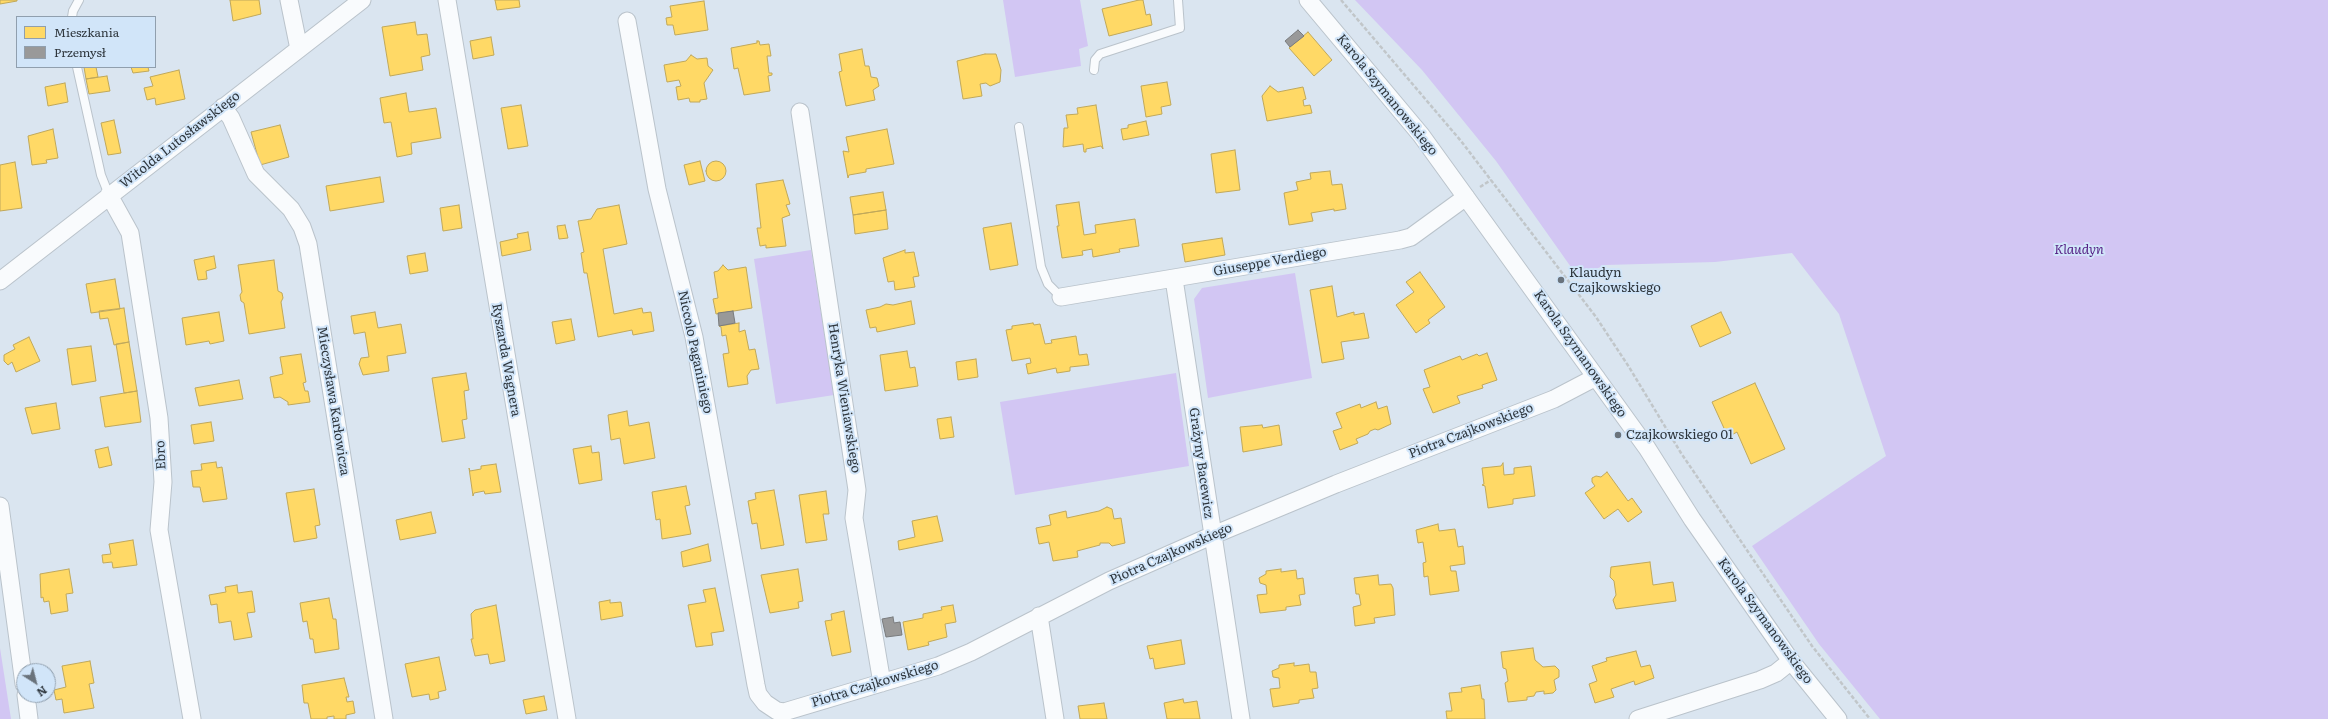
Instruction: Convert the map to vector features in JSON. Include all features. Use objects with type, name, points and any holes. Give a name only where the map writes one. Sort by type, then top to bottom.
[{"type":"street","points":[[288,0],[299,49]]},
{"type":"street","name":"Witolda Lutosławskiego","points":[[0,281],[362,0]]},
{"type":"street","name":"Ryszarda Wagnera","points":[[446,0],[567,719]]},
{"type":"street","name":"Karola Szymanowskiego","points":[[1308,0],[1421,135],[1647,448],[1692,519],[1791,661],[1838,719]]},
{"type":"street","name":"Niccolo Paganiniego","points":[[627,21],[657,189],[694,337],[756,685]]},
{"type":"street","name":"Mieczysława Karłowicza","points":[[223,108],[231,118],[256,174],[291,209],[302,227],[308,244],[384,719]]},
{"type":"street","name":"Henryka Wieniawskiego","points":[[800,112],[857,490],[854,518],[882,683]]},
{"type":"street","name":"Ebro","points":[[109,195],[130,233],[159,418],[163,482],[159,530],[192,719]]},
{"type":"street","name":"Giuseppe Verdiego","points":[[1060,296],[1174,279],[1400,240],[1411,237],[1466,197]]},
{"type":"street","name":"Grażyny Bacewicz","points":[[1174,279],[1241,719]]},
{"type":"street","name":"Piotra Czajkowskiego","points":[[756,685],[758,694],[765,704],[777,711],[784,712],[938,666],[971,652],[1109,581],[1336,484],[1554,399],[1596,377]]},
{"type":"street","points":[[0,506],[21,663]]},
{"type":"street","points":[[1039,616],[1055,719]]},
{"type":"street","points":[[1638,719],[1760,680],[1776,673],[1791,661]]},
{"type":"street","points":[[27,703],[29,719]]},
{"type":"lane","points":[[72,16],[79,0]]},
{"type":"lane","points":[[1094,70],[1095,60],[1100,54],[1180,28],[1178,0]]},
{"type":"lane","points":[[77,68],[101,175],[109,195]]},
{"type":"lane","points":[[1019,127],[1041,267],[1048,284],[1060,296]]},
{"type":"path","points":[[1341,0],[1461,141],[1596,317],[1629,367],[1681,454],[1803,633],[1870,719]]},
{"type":"green space","points":[[1003,0],[1080,0],[1088,46],[1079,49],[1081,66],[1015,77]]},
{"type":"green space","name":"Klaudyn","points":[[1355,0],[2328,0],[2328,719],[1880,719],[1819,644],[1752,546],[1886,456],[1839,314],[1792,253],[1715,262],[1605,265],[1578,277],[1496,161],[1422,70]]},
{"type":"green space","points":[[811,250],[834,395],[776,404],[754,259]]},
{"type":"green space","points":[[1295,273],[1312,378],[1208,398],[1194,299],[1202,288]]},
{"type":"green space","points":[[1176,373],[1189,466],[1015,495],[1000,402]]},
{"type":"green space","points":[[0,648],[11,719],[0,719]]},
{"type":"building: Mieszkania","points":[[0,0],[17,0],[17,1],[0,4]]},
{"type":"building: Mieszkania","points":[[230,0],[259,0],[261,14],[233,21]]},
{"type":"building: Mieszkania","points":[[495,0],[519,0],[520,7],[497,10]]},
{"type":"building: Mieszkania","points":[[1143,0],[1146,15],[1150,14],[1152,25],[1109,36],[1102,9]]},
{"type":"building: Mieszkania","points":[[704,1],[708,30],[675,35],[673,25],[667,25],[666,18],[672,17],[670,6]]},
{"type":"building: Mieszkania","points":[[415,22],[417,35],[427,34],[430,55],[421,57],[423,70],[390,76],[382,27]]},
{"type":"building: Mieszkania","points":[[1308,32],[1332,60],[1314,76],[1289,48]]},
{"type":"building: Mieszkania","points":[[491,37],[494,55],[473,59],[470,41]]},
{"type":"building: Mieszkania","points":[[757,41],[759,41],[760,45],[769,44],[771,56],[767,56],[769,73],[772,73],[772,75],[768,76],[770,91],[744,95],[738,68],[734,69],[731,48],[757,43]]},
{"type":"building: Mieszkania","points":[[862,49],[865,66],[869,66],[871,77],[877,78],[879,86],[873,90],[875,100],[846,106],[839,72],[842,71],[839,54]]},
{"type":"building: Mieszkania","points":[[985,54],[996,54],[1001,70],[1000,82],[990,86],[986,83],[980,84],[982,96],[963,99],[957,61]]},
{"type":"building: Mieszkania","points":[[691,55],[697,59],[707,58],[708,66],[713,70],[704,83],[707,99],[700,100],[700,102],[690,102],[689,98],[678,100],[676,87],[681,86],[679,80],[667,82],[664,65],[686,61]]},
{"type":"building: Mieszkania","points":[[84,68],[96,68],[98,77],[86,79]]},
{"type":"building: Mieszkania","points":[[131,68],[148,68],[149,71],[133,73]]},
{"type":"building: Mieszkania","points":[[179,70],[185,99],[156,105],[155,98],[147,100],[144,88],[153,86],[150,77]]},
{"type":"building: Mieszkania","points":[[107,76],[110,91],[89,94],[86,79]]},
{"type":"building: Mieszkania","points":[[1167,82],[1171,105],[1161,107],[1162,114],[1146,117],[1141,86]]},
{"type":"building: Mieszkania","points":[[65,83],[68,102],[48,106],[45,87]]},
{"type":"building: Mieszkania","points":[[1270,86],[1278,92],[1303,87],[1306,99],[1303,100],[1304,106],[1310,105],[1312,113],[1267,121],[1262,96]]},
{"type":"building: Mieszkania","points":[[406,93],[409,112],[436,108],[441,138],[411,143],[412,154],[397,157],[391,122],[384,123],[380,98]]},
{"type":"building: Mieszkania","points":[[521,105],[528,146],[508,149],[501,108]]},
{"type":"building: Mieszkania","points":[[1096,105],[1103,149],[1101,146],[1086,149],[1086,152],[1084,152],[1083,144],[1063,147],[1064,128],[1068,128],[1066,115],[1078,114],[1077,108]]},
{"type":"building: Mieszkania","points":[[114,120],[121,153],[108,155],[101,123]]},
{"type":"building: Mieszkania","points":[[1146,121],[1149,135],[1123,140],[1121,129],[1128,128],[1128,125]]},
{"type":"building: Mieszkania","points":[[280,125],[289,157],[260,165],[251,132]]},
{"type":"building: Mieszkania","points":[[53,129],[58,158],[46,160],[47,163],[32,165],[28,136]]},
{"type":"building: Mieszkania","points":[[887,129],[894,164],[866,169],[866,172],[849,175],[848,178],[843,151],[849,152],[846,137]]},
{"type":"building: Mieszkania","points":[[1235,150],[1240,190],[1216,193],[1211,154]]},
{"type":"building: Mieszkania","points":[[700,161],[705,181],[689,185],[684,165]]},
{"type":"building: Mieszkania","points":[[716,161],[723,164],[726,171],[723,178],[716,181],[709,178],[706,171],[709,164]]},
{"type":"building: Mieszkania","points":[[15,162],[22,208],[0,211],[0,165]]},
{"type":"building: Mieszkania","points":[[1330,171],[1332,185],[1342,184],[1346,209],[1334,211],[1334,209],[1311,213],[1313,221],[1289,225],[1284,193],[1298,190],[1296,182],[1311,179],[1310,173]]},
{"type":"building: Mieszkania","points":[[380,177],[384,202],[330,211],[326,186]]},
{"type":"building: Mieszkania","points":[[783,180],[790,204],[786,205],[790,215],[782,218],[786,246],[766,248],[766,245],[760,246],[757,228],[761,228],[756,184]]},
{"type":"building: Mieszkania","points":[[883,192],[886,210],[853,215],[850,197]]},
{"type":"building: Mieszkania","points":[[1079,202],[1084,235],[1096,233],[1095,225],[1135,219],[1139,246],[1119,249],[1120,252],[1093,257],[1092,249],[1082,251],[1083,255],[1062,258],[1057,226],[1059,226],[1056,205]]},
{"type":"building: Mieszkania","points":[[459,205],[462,228],[443,231],[440,208]]},
{"type":"building: Mieszkania","points":[[619,205],[627,244],[603,249],[614,314],[642,308],[643,313],[651,312],[654,331],[633,335],[632,330],[598,337],[587,273],[584,273],[581,253],[584,252],[578,221],[591,219],[597,209]]},
{"type":"building: Mieszkania","points":[[886,210],[888,229],[855,234],[853,215]]},
{"type":"building: Mieszkania","points":[[1011,223],[1018,265],[990,270],[983,228]]},
{"type":"building: Mieszkania","points":[[565,225],[568,238],[559,239],[557,226]]},
{"type":"building: Mieszkania","points":[[528,232],[531,250],[502,256],[500,242],[518,238],[517,234]]},
{"type":"building: Mieszkania","points":[[1222,238],[1225,255],[1185,262],[1182,244]]},
{"type":"building: Mieszkania","points":[[905,250],[905,253],[914,252],[919,276],[913,277],[915,287],[895,290],[894,281],[888,282],[883,258]]},
{"type":"building: Mieszkania","points":[[425,253],[428,271],[410,274],[407,256]]},
{"type":"building: Mieszkania","points":[[214,256],[216,268],[206,271],[207,279],[198,280],[194,260]]},
{"type":"building: Mieszkania","points":[[274,260],[278,291],[282,293],[283,298],[281,302],[285,328],[249,334],[244,303],[241,301],[240,295],[242,292],[238,265]]},
{"type":"building: Mieszkania","points":[[723,265],[728,270],[746,267],[752,308],[716,314],[713,299],[718,298],[714,272],[718,271]]},
{"type":"building: Mieszkania","points":[[1420,272],[1445,307],[1428,320],[1430,323],[1416,333],[1396,305],[1414,292],[1406,282]]},
{"type":"building: Mieszkania","points":[[115,279],[120,309],[91,313],[86,284]]},
{"type":"building: Mieszkania","points":[[1332,286],[1337,317],[1354,312],[1354,315],[1364,313],[1369,338],[1341,342],[1344,359],[1322,363],[1310,290]]},
{"type":"building: Mieszkania","points":[[911,301],[915,324],[877,332],[876,327],[870,328],[866,310],[886,304],[893,305]]},
{"type":"building: Mieszkania","points":[[124,308],[129,342],[114,345],[108,318],[100,319],[99,311]]},
{"type":"building: Mieszkania","points":[[219,312],[224,341],[210,344],[209,341],[186,345],[182,318]]},
{"type":"building: Mieszkania","points":[[375,312],[378,328],[401,324],[406,353],[387,356],[389,371],[363,375],[359,364],[361,358],[369,357],[365,332],[354,334],[351,316]]},
{"type":"building: Mieszkania","points":[[1721,312],[1731,333],[1700,347],[1691,326]]},
{"type":"building: Mieszkania","points":[[571,319],[575,340],[556,344],[552,322]]},
{"type":"building: Mieszkania","points":[[739,323],[739,332],[745,330],[749,350],[755,349],[759,369],[751,370],[747,376],[748,384],[728,387],[723,354],[729,353],[726,335],[722,336],[721,327],[719,326]]},
{"type":"building: Mieszkania","points":[[1033,323],[1034,325],[1040,324],[1045,344],[1052,343],[1051,340],[1076,336],[1079,355],[1087,354],[1089,365],[1070,367],[1070,371],[1057,373],[1056,368],[1028,374],[1026,364],[1031,363],[1030,358],[1012,361],[1006,330],[1012,329],[1012,326]]},
{"type":"building: Mieszkania","points":[[29,337],[40,361],[16,372],[12,362],[8,365],[4,361],[4,355],[15,349],[13,345]]},
{"type":"building: Mieszkania","points":[[129,342],[137,391],[124,393],[116,344]]},
{"type":"building: Mieszkania","points":[[91,346],[96,381],[72,385],[67,349]]},
{"type":"building: Mieszkania","points":[[907,351],[910,368],[915,367],[918,386],[885,391],[880,355]]},
{"type":"building: Mieszkania","points":[[1487,353],[1497,380],[1482,385],[1483,388],[1457,396],[1460,403],[1433,413],[1423,389],[1430,387],[1424,370],[1460,356],[1462,360],[1477,354],[1479,356]]},
{"type":"building: Mieszkania","points":[[301,354],[306,382],[303,383],[305,391],[308,391],[310,402],[288,405],[288,402],[280,397],[274,398],[270,377],[283,374],[280,357]]},
{"type":"building: Mieszkania","points":[[976,359],[978,377],[958,380],[956,362]]},
{"type":"building: Mieszkania","points":[[466,373],[469,390],[464,391],[467,419],[462,420],[465,438],[442,442],[432,378]]},
{"type":"building: Mieszkania","points":[[239,380],[243,399],[199,406],[195,388]]},
{"type":"building: Mieszkania","points":[[1755,383],[1785,449],[1751,464],[1737,432],[1728,437],[1712,402]]},
{"type":"building: Mieszkania","points":[[137,391],[141,422],[105,427],[100,397]]},
{"type":"building: Mieszkania","points":[[1376,402],[1378,409],[1387,406],[1391,424],[1378,430],[1375,429],[1370,431],[1368,434],[1356,439],[1358,443],[1340,450],[1333,431],[1342,428],[1336,413],[1360,404],[1361,408]]},
{"type":"building: Mieszkania","points":[[56,403],[60,429],[32,434],[25,408]]},
{"type":"building: Mieszkania","points":[[627,411],[629,426],[649,422],[655,458],[624,464],[620,438],[611,440],[608,415]]},
{"type":"building: Mieszkania","points":[[951,417],[954,437],[940,439],[937,419]]},
{"type":"building: Mieszkania","points":[[211,422],[214,441],[194,444],[191,425]]},
{"type":"building: Mieszkania","points":[[1262,425],[1263,428],[1279,425],[1282,445],[1243,452],[1240,427]]},
{"type":"building: Mieszkania","points":[[591,446],[592,453],[599,452],[602,480],[579,484],[573,449]]},
{"type":"building: Mieszkania","points":[[108,447],[112,465],[99,468],[95,450]]},
{"type":"building: Mieszkania","points":[[216,462],[217,468],[222,467],[227,499],[203,502],[200,487],[193,487],[191,471],[202,470],[201,464]]},
{"type":"building: Mieszkania","points":[[1503,463],[1504,475],[1514,474],[1514,468],[1531,466],[1535,496],[1513,499],[1513,504],[1488,508],[1485,486],[1482,485],[1484,484],[1482,468],[1501,466]]},
{"type":"building: Mieszkania","points":[[496,464],[501,492],[485,494],[484,491],[474,493],[473,496],[469,468],[470,471],[481,469],[481,466]]},
{"type":"building: Mieszkania","points":[[1607,472],[1628,501],[1632,498],[1642,512],[1628,522],[1618,509],[1604,519],[1585,493],[1595,486],[1592,482],[1592,478],[1596,476],[1601,477]]},
{"type":"building: Mieszkania","points":[[686,486],[690,505],[685,506],[691,534],[662,539],[660,519],[656,520],[652,492]]},
{"type":"building: Mieszkania","points":[[314,489],[320,525],[315,526],[317,538],[294,542],[286,493]]},
{"type":"building: Mieszkania","points":[[774,490],[784,545],[761,549],[757,523],[752,524],[748,501],[756,499],[755,493]]},
{"type":"building: Mieszkania","points":[[826,491],[829,514],[823,514],[827,540],[806,543],[799,495]]},
{"type":"building: Mieszkania","points":[[1107,507],[1112,509],[1114,519],[1121,518],[1125,543],[1112,546],[1109,543],[1100,543],[1100,545],[1077,551],[1078,557],[1053,561],[1049,542],[1039,544],[1036,528],[1051,525],[1049,515],[1066,511],[1067,518],[1099,511]]},
{"type":"building: Mieszkania","points":[[431,512],[436,533],[400,540],[396,520]]},
{"type":"building: Mieszkania","points":[[937,516],[943,541],[899,550],[898,541],[915,537],[912,521]]},
{"type":"building: Mieszkania","points":[[1438,524],[1439,531],[1455,529],[1458,547],[1463,546],[1465,564],[1450,566],[1451,571],[1456,571],[1459,591],[1430,595],[1428,576],[1424,577],[1423,563],[1426,562],[1423,542],[1418,543],[1416,530]]},
{"type":"building: Mieszkania","points":[[133,540],[137,565],[113,568],[112,562],[103,563],[102,555],[111,554],[109,544]]},
{"type":"building: Mieszkania","points":[[708,544],[711,561],[683,567],[681,552]]},
{"type":"building: Mieszkania","points":[[1650,562],[1653,585],[1673,582],[1676,601],[1616,609],[1613,600],[1616,595],[1614,581],[1610,577],[1611,567]]},
{"type":"building: Mieszkania","points":[[69,569],[73,593],[66,594],[68,611],[51,614],[49,601],[44,602],[43,597],[41,598],[40,574]]},
{"type":"building: Mieszkania","points":[[798,569],[803,601],[798,602],[799,608],[770,613],[761,575]]},
{"type":"building: Mieszkania","points":[[1281,569],[1281,572],[1296,570],[1297,579],[1303,578],[1305,594],[1299,595],[1301,605],[1286,607],[1286,610],[1260,613],[1257,595],[1267,594],[1266,585],[1260,583],[1259,578],[1266,574],[1266,571]]},
{"type":"building: Mieszkania","points":[[1378,575],[1379,585],[1391,584],[1393,588],[1395,615],[1374,618],[1375,623],[1355,626],[1353,607],[1361,605],[1359,594],[1356,594],[1354,578]]},
{"type":"building: Mieszkania","points":[[237,585],[238,593],[252,591],[255,612],[247,613],[252,637],[234,640],[231,621],[219,623],[217,604],[211,605],[209,595],[226,592],[225,587]]},
{"type":"building: Mieszkania","points":[[715,588],[724,631],[711,633],[713,645],[696,647],[688,605],[706,602],[703,590]]},
{"type":"building: Mieszkania","points":[[329,598],[333,619],[336,619],[339,649],[315,653],[313,639],[310,639],[307,621],[303,622],[300,603]]},
{"type":"building: Mieszkania","points":[[610,600],[610,603],[621,602],[623,616],[601,620],[599,602]]},
{"type":"building: Mieszkania","points":[[496,605],[505,661],[490,664],[488,654],[475,656],[471,639],[473,639],[471,614],[475,610]]},
{"type":"building: Mieszkania","points":[[953,605],[956,622],[945,624],[947,637],[928,642],[929,645],[908,650],[903,622],[923,618],[923,614],[942,610],[941,607]]},
{"type":"building: Mieszkania","points":[[844,611],[851,652],[832,656],[825,621],[832,620],[831,614]]},
{"type":"building: Mieszkania","points":[[1181,640],[1185,664],[1155,669],[1153,658],[1150,659],[1147,646]]},
{"type":"building: Mieszkania","points":[[1533,648],[1535,660],[1543,667],[1555,666],[1559,670],[1559,677],[1554,680],[1556,690],[1553,693],[1544,694],[1544,691],[1536,692],[1534,696],[1527,697],[1527,700],[1508,702],[1505,683],[1508,681],[1506,669],[1503,668],[1501,652]]},
{"type":"building: Mieszkania","points":[[1636,651],[1641,667],[1650,665],[1654,678],[1635,685],[1634,681],[1611,689],[1614,697],[1595,703],[1589,684],[1597,681],[1592,666],[1607,661],[1606,658]]},
{"type":"building: Mieszkania","points":[[439,657],[446,690],[438,692],[439,698],[430,700],[429,694],[412,697],[405,664]]},
{"type":"building: Mieszkania","points":[[90,661],[94,683],[89,684],[94,708],[64,713],[62,699],[56,700],[56,690],[66,687],[62,666]]},
{"type":"building: Mieszkania","points":[[1294,663],[1294,666],[1309,664],[1310,672],[1316,672],[1318,688],[1312,689],[1314,698],[1299,700],[1299,703],[1273,707],[1270,689],[1280,688],[1279,678],[1273,677],[1272,671],[1279,668],[1279,665]]},
{"type":"building: Mieszkania","points":[[344,678],[349,697],[346,697],[347,702],[353,701],[355,713],[346,715],[346,719],[334,719],[334,716],[327,717],[327,719],[311,719],[308,703],[304,703],[302,685]]},
{"type":"building: Mieszkania","points":[[1480,685],[1482,699],[1484,699],[1485,719],[1447,719],[1446,711],[1452,711],[1449,693],[1462,692],[1461,688]]},
{"type":"building: Mieszkania","points":[[544,696],[547,710],[526,714],[523,700]]},
{"type":"building: Mieszkania","points":[[1183,699],[1184,703],[1197,701],[1200,719],[1167,719],[1164,703]]},
{"type":"building: Mieszkania","points":[[1104,703],[1107,719],[1080,719],[1078,706]]},
{"type":"building: Przemysł","points":[[1298,30],[1304,36],[1290,47],[1285,41]]},
{"type":"building: Przemysł","points":[[733,311],[735,323],[719,326],[718,313]]},
{"type":"building: Przemysł","points":[[893,617],[894,623],[900,622],[902,635],[886,637],[882,619]]},
{"type":"place","name":"Klaudyn Czajkowskiego","points":[[1561,280]]},
{"type":"place","name":"Czajkowskiego 01","points":[[1618,435]]}]
